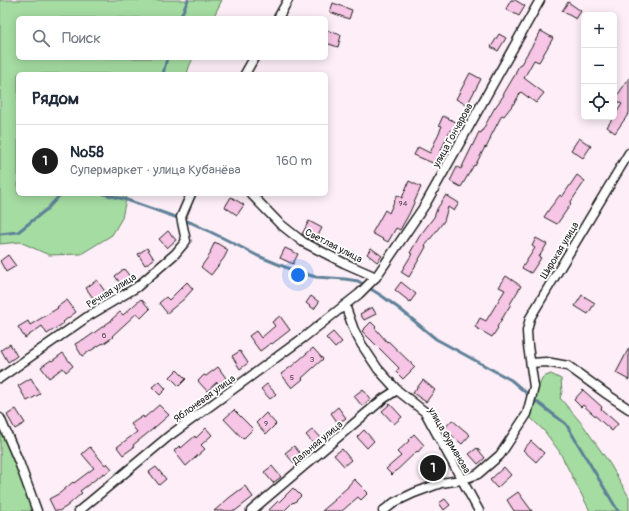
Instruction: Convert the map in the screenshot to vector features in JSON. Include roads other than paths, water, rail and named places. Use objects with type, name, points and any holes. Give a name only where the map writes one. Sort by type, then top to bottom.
[{"type":"street","points":[[279,16],[288,0]]},
{"type":"street","name":"улица Гончарова","points":[[358,294],[376,277],[425,205],[540,0]]},
{"type":"street","points":[[245,72],[253,60]]},
{"type":"street","name":"Широкая улица","points":[[462,480],[478,474],[500,455],[527,414],[534,387],[527,331],[530,318],[629,153]]},
{"type":"street","name":"Речная улица","points":[[0,378],[90,315],[137,287],[175,254],[186,241],[181,217],[190,196]]},
{"type":"street","name":"Светлая улица","points":[[253,196],[279,223],[303,242],[344,263],[376,277]]},
{"type":"street","name":"Яблоневая улица","points":[[78,511],[169,436],[303,338],[358,294]]},
{"type":"street","name":"улица Фурманова","points":[[345,305],[354,330],[378,369],[397,390],[424,412],[479,511]]},
{"type":"street","points":[[531,363],[546,362],[568,366],[608,396],[629,409]]},
{"type":"street","name":"Дальняя улица","points":[[251,511],[383,399],[397,390]]},
{"type":"street","points":[[0,418],[19,462],[37,511]]},
{"type":"street","points":[[382,511],[395,502],[414,493],[441,484],[462,480]]},
{"type":"waterway","points":[[181,16],[188,0]]},
{"type":"waterway","points":[[164,72],[166,60]]},
{"type":"waterway","points":[[0,234],[18,232],[47,209],[59,196]]},
{"type":"waterway","points":[[112,196],[192,223],[258,256],[295,271],[316,277],[358,281],[401,310],[436,339],[511,380],[566,424],[618,511]]},
{"type":"place","name":"№58","points":[[433,468]]}]
